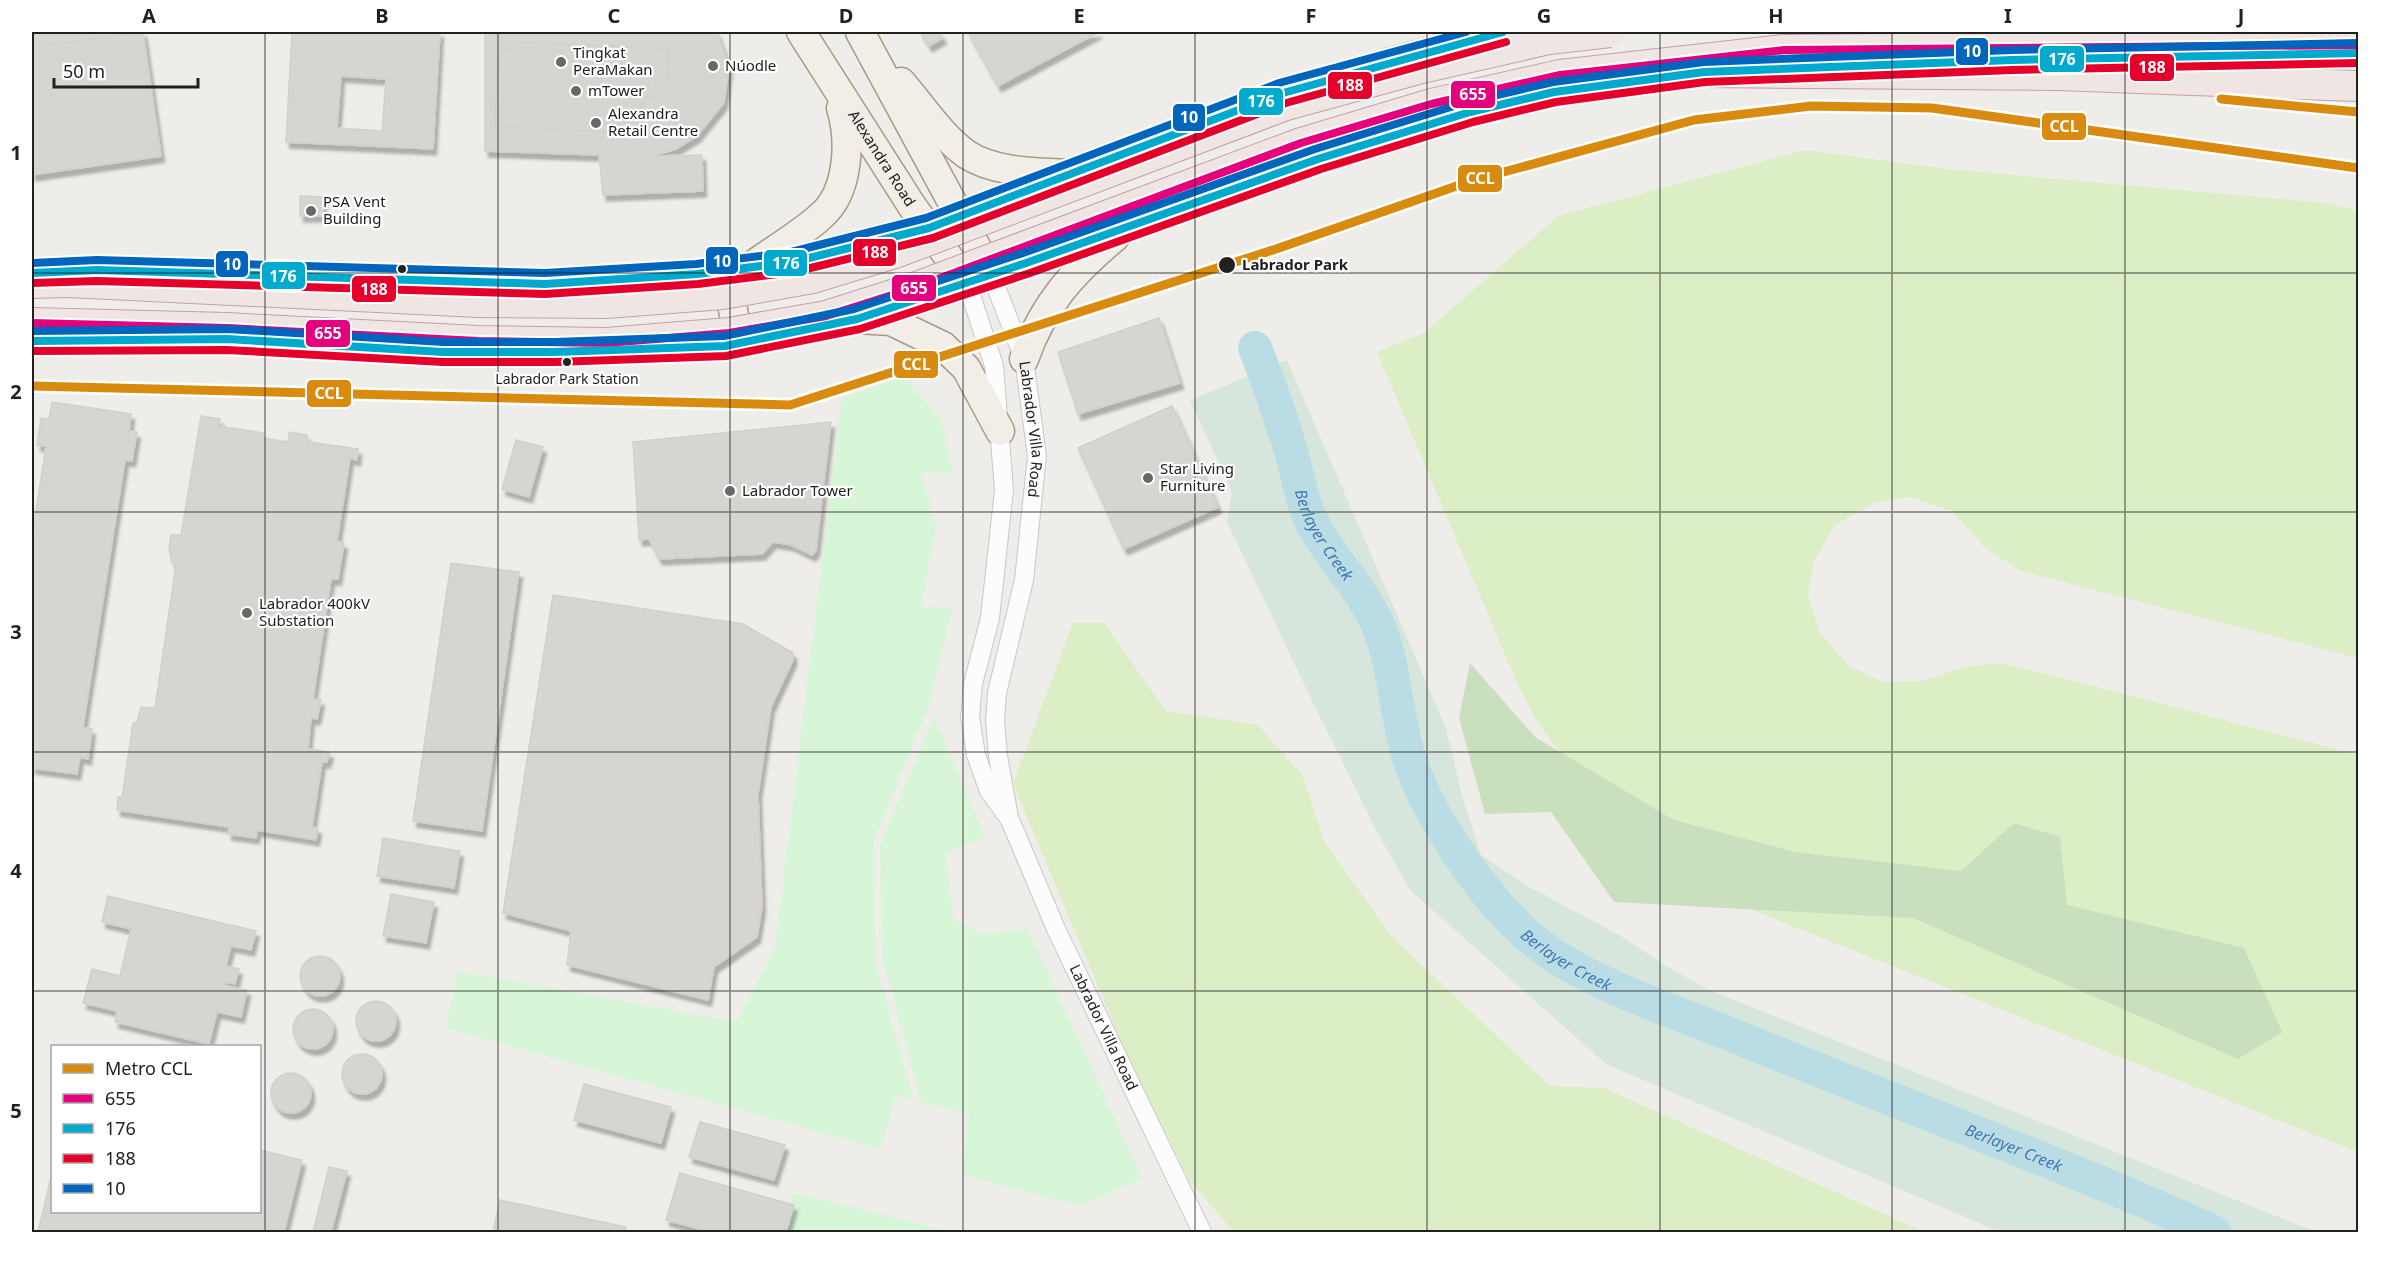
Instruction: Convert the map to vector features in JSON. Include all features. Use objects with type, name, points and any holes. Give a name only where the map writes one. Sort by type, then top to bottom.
[{"type":"highway","points":[[32,283],[80,282],[478,302],[606,303],[723,294],[813,278],[895,253],[1286,105],[1418,69],[1538,41],[1610,32]]},
{"type":"highway","points":[[32,323],[227,328],[478,341],[607,344],[729,333],[826,316],[911,290],[1301,143],[1431,104],[1560,75],[1784,50],[2358,45]]},
{"type":"highway","points":[[1704,72],[2056,75],[2358,86]]},
{"type":"main road","name":"Alexandra Road","points":[[801,32],[836,91],[929,228],[979,279]]},
{"type":"main road","points":[[32,273],[97,270],[545,284],[746,270],[821,257],[929,228],[1283,93],[1472,38],[1503,32]]},
{"type":"main road","points":[[862,35],[945,133],[967,154],[1007,170],[1069,174]]},
{"type":"main road","points":[[862,35],[961,216],[979,279]]},
{"type":"main road","points":[[1470,112],[1459,70],[1472,38]]},
{"type":"main road","points":[[32,340],[227,339],[476,352],[555,352],[725,346],[857,319],[979,279],[1318,159],[1470,112],[1554,92],[1704,72],[2012,60],[2358,53]]},
{"type":"main road","points":[[746,270],[822,215],[832,201],[848,148],[847,127],[836,91]]},
{"type":"main road","points":[[1024,359],[1031,338],[1057,292],[1092,256],[1128,226]]},
{"type":"main road","points":[[697,274],[731,300],[739,342]]},
{"type":"main road","points":[[857,319],[891,321],[943,346],[966,368],[1000,431]]},
{"type":"street","name":"Labrador Villa Road","points":[[979,279],[1024,359],[1037,456],[1032,520],[1022,589],[997,693],[995,720],[1001,776],[1010,820],[1056,929],[1202,1233]]},
{"type":"street","name":"Labrador Villa Road","points":[[979,279],[994,366],[1004,490],[994,589],[973,684],[970,717],[976,754],[989,791],[1010,820]]},
{"type":"street","points":[[994,589],[1003,609],[1011,607],[1022,589]]},
{"type":"green space","points":[[1805,150],[1947,169],[2326,203],[2358,211],[2358,658],[2021,571],[1987,549],[1951,511],[1911,497],[1876,502],[1834,526],[1813,563],[1808,596],[1820,633],[1848,665],[1883,682],[1923,681],[1965,667],[1996,663],[2043,673],[2358,755],[2358,1152],[1735,903],[1590,792],[1539,725],[1516,681],[1377,352],[1424,333],[1558,216]]},
{"type":"green space","points":[[904,377],[941,420],[953,474],[921,472],[936,528],[921,607],[952,608],[929,706],[874,840],[876,963],[913,1100],[896,1094],[880,1149],[446,1028],[458,971],[736,1022],[775,949],[842,398]]},
{"type":"green space","points":[[1073,623],[1104,623],[1166,711],[1258,725],[1303,776],[1325,843],[1393,938],[1550,1086],[1604,1088],[1924,1232],[1234,1232],[1189,1180],[1124,1048],[1013,784]]},
{"type":"green space","points":[[1470,663],[1535,737],[1674,820],[1795,852],[1961,871],[2014,823],[2060,837],[2067,905],[2244,948],[2282,1032],[2238,1059],[1913,918],[1614,902],[1551,812],[1485,814],[1459,718]]},
{"type":"green space","points":[[934,716],[985,837],[946,853],[953,920],[983,934],[1028,929],[1142,1178],[1081,1206],[962,1175],[969,1114],[921,1102],[883,959],[880,846]]},
{"type":"green space","points":[[793,1193],[952,1232],[783,1232]]},
{"type":"shaded area","points":[[1287,360],[1446,728],[1462,795],[1481,855],[1531,888],[1619,935],[1666,966],[1709,990],[2316,1232],[2000,1232],[1606,1064],[1410,890],[1377,832],[1227,522],[1232,492],[1190,400]]},
{"type":"building","points":[[32,32],[138,32],[32,47]]},
{"type":"building","points":[[32,32],[143,32],[161,156],[32,175]]},
{"type":"building","points":[[143,32],[161,156],[32,175],[32,47]]},
{"type":"building","points":[[292,32],[440,32],[433,149],[286,142]],"holes":[[[341,76],[386,79],[382,131],[337,128]]]},
{"type":"building","name":"Alexandra Retail Centre","points":[[485,32],[717,32],[729,67],[724,103],[697,136],[676,149],[653,156],[702,155],[703,191],[603,195],[599,155],[485,151]]},
{"type":"building","points":[[920,32],[939,32],[943,38],[929,46]]},
{"type":"building","points":[[968,32],[1099,32],[998,86]]},
{"type":"building","name":"mTower","points":[[516,42],[669,49],[667,86],[656,85],[656,98],[642,97],[641,111],[629,110],[629,121],[618,121],[617,132],[495,126],[497,56]]},
{"type":"building","name":"PSA Vent Building","points":[[300,196],[323,197],[323,216],[300,216]]},
{"type":"building","points":[[1159,318],[1180,383],[1078,414],[1058,352]]},
{"type":"building","points":[[52,402],[131,414],[129,431],[137,432],[132,461],[125,460],[83,727],[92,729],[88,759],[80,757],[77,774],[32,768],[32,537],[46,446],[37,445],[41,418],[49,419]]},
{"type":"building","name":"Star Living Furniture","points":[[1172,406],[1218,507],[1124,549],[1078,448]]},
{"type":"building","name":"Labrador 400kV Substation","points":[[201,416],[220,419],[219,426],[264,433],[262,438],[288,442],[289,432],[307,435],[308,442],[358,449],[357,460],[350,458],[337,541],[344,543],[338,579],[331,579],[313,699],[321,700],[317,719],[311,718],[308,749],[330,752],[327,762],[322,762],[312,827],[318,828],[316,840],[257,830],[256,838],[228,834],[229,827],[117,810],[118,797],[122,797],[133,723],[137,722],[141,707],[155,708],[176,564],[172,563],[169,548],[171,535],[181,535]]},
{"type":"building","name":"Labrador Tower","points":[[831,422],[816,551],[812,555],[791,545],[773,542],[762,554],[659,559],[649,539],[639,540],[633,442]]},
{"type":"building","points":[[516,440],[543,447],[529,497],[502,489]]},
{"type":"building","points":[[451,563],[519,572],[482,831],[413,821]]},
{"type":"building","points":[[553,595],[743,624],[793,653],[793,660],[771,707],[758,794],[762,907],[757,937],[714,967],[708,1000],[567,965],[571,931],[503,913]]},
{"type":"building","points":[[383,838],[460,851],[454,888],[377,876]]},
{"type":"building","points":[[391,894],[434,902],[426,943],[383,936]]},
{"type":"building","points":[[108,896],[256,931],[251,950],[231,946],[226,966],[239,969],[235,984],[225,982],[224,985],[247,990],[241,1017],[217,1012],[209,1044],[115,1022],[117,1011],[83,1003],[92,969],[120,976],[131,929],[102,922]]},
{"type":"building","points":[[320,956],[334,962],[340,976],[334,990],[320,996],[306,990],[300,976],[306,962]]},
{"type":"building","points":[[376,1001],[390,1007],[396,1021],[390,1035],[376,1041],[362,1035],[356,1021],[362,1007]]},
{"type":"building","points":[[313,1009],[327,1015],[333,1029],[327,1043],[313,1049],[299,1043],[293,1029],[299,1015]]},
{"type":"building","points":[[362,1054],[376,1060],[382,1074],[376,1088],[362,1094],[348,1088],[342,1074],[348,1060]]},
{"type":"building","points":[[291,1073],[305,1079],[311,1093],[305,1107],[291,1113],[277,1107],[271,1093],[277,1079]]},
{"type":"building","points":[[584,1084],[671,1107],[661,1143],[574,1120]]},
{"type":"building","points":[[700,1122],[785,1145],[774,1180],[689,1157]]},
{"type":"building","points":[[261,1150],[302,1160],[284,1232],[38,1232],[51,1177],[51,1213],[261,1213]]},
{"type":"building","points":[[329,1167],[347,1171],[331,1232],[313,1232]]},
{"type":"building","points":[[680,1173],[794,1205],[786,1232],[711,1232],[666,1220]]},
{"type":"building","points":[[500,1200],[626,1227],[625,1232],[493,1232]]},
{"type":"waterway","name":"Berlayer Creek","points":[[1255,348],[1282,423],[1309,516],[1373,614],[1380,630],[1389,660],[1408,754],[1426,799],[1453,846],[1485,889],[1517,926],[1564,962],[1618,989],[2033,1155],[2214,1232]]},
{"type":"metro line","name":"CCL","points":[[2221,99],[2358,112]]},
{"type":"metro line","name":"CCL","points":[[32,386],[790,405],[1276,249],[1471,181],[1694,120],[1811,106],[1932,108],[2358,168]]},
{"type":"transit line","name":"10","points":[[32,263],[97,260],[545,273],[696,264],[791,252],[926,218],[1279,83],[1466,32]]},
{"type":"transit line","name":"176","points":[[32,273],[97,270],[545,284],[697,274],[793,262],[929,228],[1283,93],[1503,32]]},
{"type":"transit line","name":"188","points":[[32,283],[97,281],[545,294],[698,284],[794,272],[933,238],[1286,103],[1506,42]]},
{"type":"transit line","name":"10","points":[[32,331],[228,329],[443,342],[555,342],[724,336],[854,309],[1023,253],[1315,149],[1467,102],[1553,82],[1704,62],[2012,50],[2358,43]]},
{"type":"transit line","name":"655","points":[[32,323],[227,328],[478,341],[607,343],[729,333],[826,316],[911,289],[1301,143],[1431,104],[1560,75],[1784,50],[2358,45]]},
{"type":"transit line","name":"176","points":[[32,341],[227,339],[443,352],[555,352],[725,346],[857,319],[1026,263],[1318,159],[1470,112],[1554,92],[1704,72],[2012,60],[2358,53]]},
{"type":"transit line","name":"188","points":[[32,351],[227,350],[443,362],[555,362],[726,356],[860,329],[1030,273],[1321,169],[1473,122],[1556,102],[1705,82],[2012,70],[2358,63]]},
{"type":"place","name":"Tingkat PeraMakan","points":[[561,62]]},
{"type":"place","name":"Núodle","points":[[713,66]]},
{"type":"place","name":"mTower","points":[[576,91]]},
{"type":"place","name":"Alexandra Retail Centre","points":[[596,123]]},
{"type":"place","name":"PSA Vent Building","points":[[311,211]]},
{"type":"place","name":"Labrador Park","points":[[1227,265]]},
{"type":"place","name":"Labrador Park Station","points":[[567,362]]},
{"type":"place","name":"Star Living Furniture","points":[[1148,478]]},
{"type":"place","name":"Labrador Tower","points":[[730,491]]},
{"type":"place","name":"Labrador 400kV Substation","points":[[247,613]]}]
